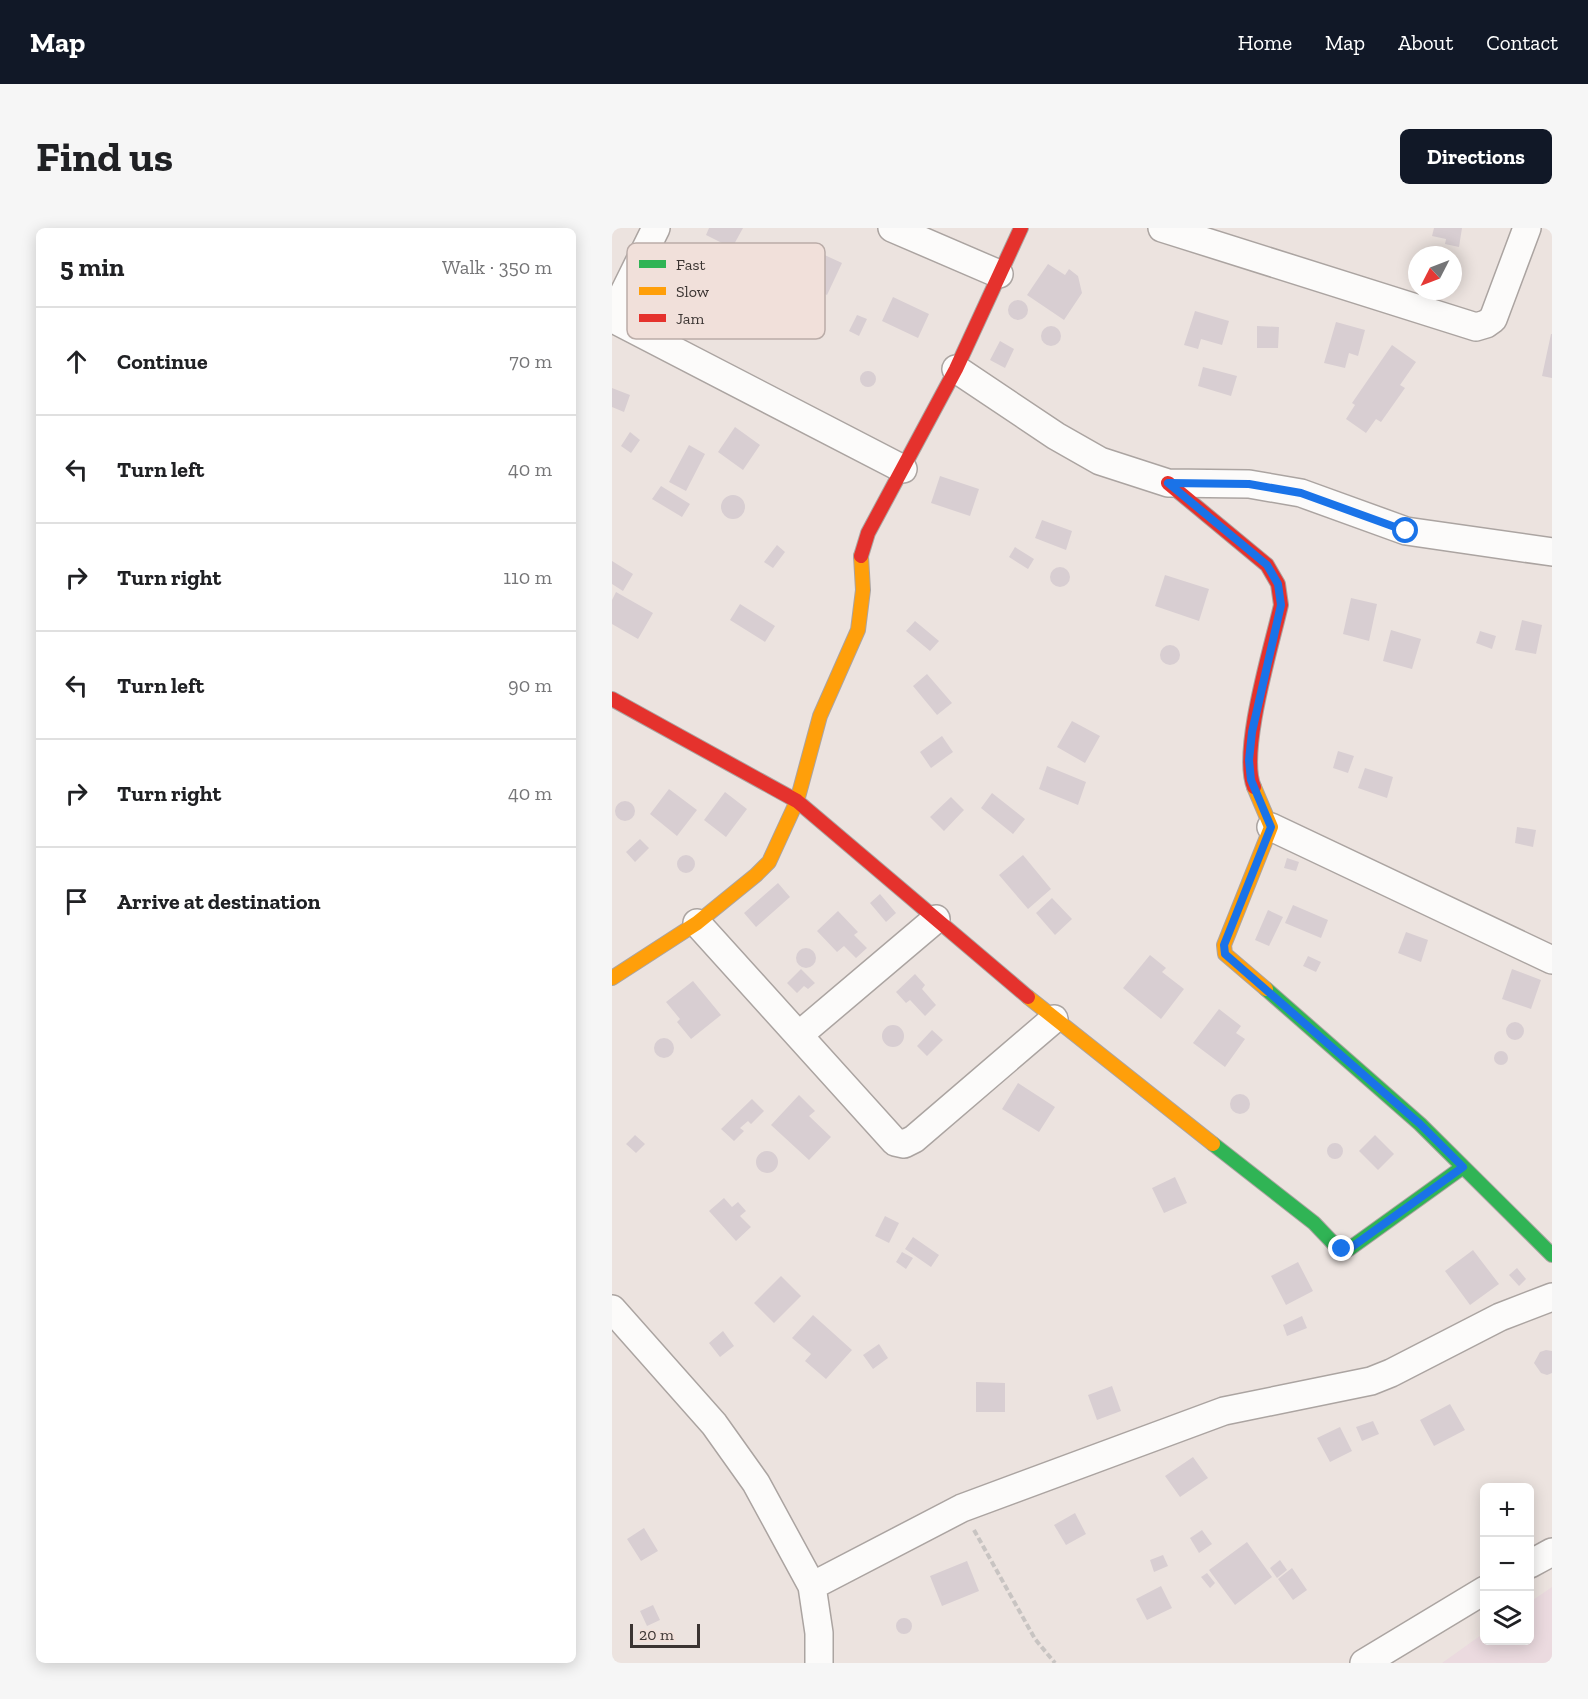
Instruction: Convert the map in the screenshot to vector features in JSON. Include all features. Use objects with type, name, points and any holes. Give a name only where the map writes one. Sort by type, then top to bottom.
[{"type":"street","points":[[649,243],[656,228]]},
{"type":"street","points":[[892,228],[999,274]]},
{"type":"street","points":[[612,978],[697,923],[756,875],[769,861],[797,801],[820,716],[858,630],[863,590],[860,560],[868,534],[956,369],[1021,228]]},
{"type":"street","points":[[1162,228],[1476,327],[1493,319],[1527,228]]},
{"type":"street","points":[[627,287],[615,315],[619,322],[627,326]]},
{"type":"street","points":[[652,339],[903,469]]},
{"type":"street","points":[[956,369],[1056,436],[1100,461],[1168,483],[1249,484],[1301,493],[1406,531],[1552,552]]},
{"type":"street","points":[[1168,483],[1267,565],[1278,584],[1281,605],[1252,732],[1249,760],[1251,780],[1271,827],[1552,960]]},
{"type":"street","points":[[612,699],[797,801],[1054,1018],[1314,1223],[1336,1246],[1349,1249],[1463,1167]]},
{"type":"street","points":[[1271,827],[1224,945],[1225,954],[1420,1124],[1552,1255]]},
{"type":"street","points":[[799,1035],[936,919]]},
{"type":"street","points":[[697,923],[895,1142],[904,1144],[914,1139],[1054,1018]]},
{"type":"street","points":[[812,1586],[962,1508],[1224,1411],[1371,1381],[1392,1373],[1500,1317],[1552,1297]]},
{"type":"street","points":[[612,1309],[714,1424],[756,1483],[812,1586],[819,1633],[819,1663]]},
{"type":"street","points":[[1534,1562],[1552,1552]]},
{"type":"street","points":[[1364,1663],[1483,1591]]},
{"type":"path","points":[[962,1508],[1035,1640],[1055,1663]]},
{"type":"shaded area","points":[[1552,1587],[1552,1663],[1442,1663],[1480,1636],[1480,1645],[1534,1645],[1534,1599]]},
{"type":"building","points":[[709,228],[743,228],[735,243],[722,243],[706,235]]},
{"type":"building","points":[[1434,228],[1462,228],[1459,246],[1445,244],[1446,239],[1432,236]]},
{"type":"building","points":[[825,255],[842,263],[827,295],[825,294]]},
{"type":"building","points":[[1048,264],[1065,275],[1069,269],[1078,276],[1082,293],[1064,320],[1027,295]]},
{"type":"building","points":[[893,297],[929,314],[918,338],[882,321]]},
{"type":"building","points":[[1018,300],[1025,303],[1028,310],[1025,317],[1018,320],[1011,317],[1008,310],[1011,303]]},
{"type":"building","points":[[1195,311],[1229,321],[1222,345],[1201,339],[1198,349],[1184,345]]},
{"type":"building","points":[[857,315],[867,319],[859,336],[849,331]]},
{"type":"building","points":[[1336,322],[1365,330],[1358,356],[1349,353],[1345,368],[1324,363]]},
{"type":"building","points":[[1051,326],[1058,329],[1061,336],[1058,343],[1051,346],[1044,343],[1041,336],[1044,329]]},
{"type":"building","points":[[1257,326],[1279,327],[1278,348],[1257,348]]},
{"type":"building","points":[[1552,334],[1552,378],[1542,376]]},
{"type":"building","points":[[1000,341],[1014,349],[1005,368],[990,360]]},
{"type":"building","points":[[1392,345],[1416,362],[1400,385],[1405,388],[1381,422],[1376,419],[1366,433],[1346,419],[1355,405],[1352,403]]},
{"type":"building","points":[[1203,367],[1237,376],[1231,396],[1198,386]]},
{"type":"building","points":[[865,371],[871,371],[876,379],[874,385],[865,387],[860,382],[860,376]]},
{"type":"building","points":[[612,388],[630,395],[624,412],[612,407]]},
{"type":"building","points":[[735,427],[760,445],[743,470],[718,452]]},
{"type":"building","points":[[630,432],[640,440],[631,453],[621,446]]},
{"type":"building","points":[[689,445],[705,454],[686,491],[669,482]]},
{"type":"building","points":[[940,476],[979,489],[970,516],[931,503]]},
{"type":"building","points":[[661,486],[690,504],[682,517],[652,499]]},
{"type":"building","points":[[733,495],[741,499],[745,507],[741,515],[733,519],[725,515],[721,507],[725,499]]},
{"type":"building","points":[[1042,520],[1072,531],[1066,550],[1035,538]]},
{"type":"building","points":[[777,545],[785,552],[773,568],[764,562]]},
{"type":"building","points":[[1015,547],[1034,559],[1028,569],[1009,557]]},
{"type":"building","points":[[612,561],[633,574],[623,591],[612,584]]},
{"type":"building","points":[[1060,567],[1067,570],[1070,577],[1067,584],[1060,587],[1053,584],[1050,577],[1053,570]]},
{"type":"building","points":[[1165,575],[1209,589],[1199,621],[1155,606]]},
{"type":"building","points":[[616,592],[653,613],[638,639],[612,624],[612,600]]},
{"type":"building","points":[[1351,598],[1377,604],[1369,641],[1343,634]]},
{"type":"building","points":[[740,604],[775,626],[765,642],[730,620]]},
{"type":"building","points":[[1522,620],[1542,625],[1536,654],[1515,650]]},
{"type":"building","points":[[915,621],[939,641],[930,651],[906,631]]},
{"type":"building","points":[[1391,630],[1421,639],[1412,669],[1383,661]]},
{"type":"building","points":[[1480,631],[1496,636],[1492,649],[1476,643]]},
{"type":"building","points":[[1170,645],[1177,648],[1180,655],[1177,662],[1170,665],[1163,662],[1160,655],[1163,648]]},
{"type":"building","points":[[927,674],[952,703],[937,715],[913,686]]},
{"type":"building","points":[[1072,721],[1100,736],[1085,763],[1057,747]]},
{"type":"building","points":[[942,736],[953,752],[931,768],[920,752]]},
{"type":"building","points":[[1338,751],[1354,756],[1348,773],[1333,768]]},
{"type":"building","points":[[1047,766],[1086,782],[1078,805],[1039,789]]},
{"type":"building","points":[[1365,768],[1393,777],[1387,798],[1358,788]]},
{"type":"building","points":[[669,789],[697,810],[677,836],[650,814]]},
{"type":"building","points":[[725,792],[747,809],[726,837],[704,820]]},
{"type":"building","points":[[992,793],[1025,819],[1013,834],[981,808]]},
{"type":"building","points":[[951,797],[964,810],[944,831],[930,817]]},
{"type":"building","points":[[625,801],[632,804],[635,811],[632,818],[625,821],[618,818],[615,811],[618,804]]},
{"type":"building","points":[[1517,827],[1536,830],[1533,847],[1515,843]]},
{"type":"building","points":[[640,839],[649,848],[635,862],[626,852]]},
{"type":"building","points":[[686,855],[692,858],[695,864],[692,870],[686,873],[680,870],[677,864],[680,858]]},
{"type":"building","points":[[1023,855],[1051,889],[1028,909],[999,875]]},
{"type":"building","points":[[1287,858],[1299,862],[1296,871],[1284,868]]},
{"type":"building","points":[[778,883],[790,897],[756,927],[744,913]]},
{"type":"building","points":[[880,894],[896,913],[886,922],[870,903]]},
{"type":"building","points":[[1052,898],[1072,919],[1055,935],[1036,913]]},
{"type":"building","points":[[1293,905],[1328,920],[1321,938],[1285,923]]},
{"type":"building","points":[[1268,910],[1283,917],[1269,946],[1255,940]]},
{"type":"building","points":[[838,911],[858,932],[854,935],[867,948],[856,958],[844,946],[837,952],[817,931]]},
{"type":"building","points":[[1406,932],[1428,940],[1421,962],[1398,953]]},
{"type":"building","points":[[802,948],[810,948],[816,954],[816,962],[810,968],[802,968],[796,962],[796,954]]},
{"type":"building","points":[[1150,955],[1166,968],[1162,972],[1184,989],[1161,1019],[1123,988]]},
{"type":"building","points":[[1308,956],[1321,962],[1316,972],[1303,966]]},
{"type":"building","points":[[801,969],[815,983],[808,989],[804,986],[797,993],[787,983]]},
{"type":"building","points":[[1512,969],[1541,980],[1531,1009],[1502,999]]},
{"type":"building","points":[[915,974],[925,985],[922,989],[936,1005],[925,1016],[910,1000],[906,1003],[896,992]]},
{"type":"building","points":[[693,981],[721,1015],[691,1039],[677,1022],[680,1019],[666,1002]]},
{"type":"building","points":[[1219,1009],[1241,1026],[1236,1033],[1245,1039],[1225,1067],[1193,1043]]},
{"type":"building","points":[[1515,1022],[1521,1025],[1524,1031],[1521,1037],[1515,1040],[1509,1037],[1506,1031],[1509,1025]]},
{"type":"building","points":[[893,1025],[901,1028],[904,1036],[901,1044],[893,1047],[885,1044],[882,1036],[885,1028]]},
{"type":"building","points":[[932,1030],[943,1040],[927,1056],[917,1046]]},
{"type":"building","points":[[664,1038],[671,1041],[674,1048],[671,1055],[664,1058],[657,1055],[654,1048],[657,1041]]},
{"type":"building","points":[[1501,1051],[1506,1053],[1508,1058],[1506,1063],[1501,1065],[1496,1063],[1494,1058],[1496,1053]]},
{"type":"building","points":[[1018,1083],[1055,1107],[1039,1132],[1002,1109]]},
{"type":"building","points":[[1240,1094],[1247,1097],[1250,1104],[1247,1111],[1240,1114],[1233,1111],[1230,1104],[1233,1097]]},
{"type":"building","points":[[799,1095],[815,1111],[809,1116],[831,1137],[809,1160],[771,1125]]},
{"type":"building","points":[[752,1099],[764,1111],[751,1124],[748,1121],[740,1128],[744,1131],[734,1141],[721,1129]]},
{"type":"building","points":[[635,1135],[645,1144],[636,1153],[626,1144]]},
{"type":"building","points":[[1375,1135],[1394,1154],[1378,1170],[1359,1151]]},
{"type":"building","points":[[1335,1143],[1343,1151],[1335,1159],[1327,1151]]},
{"type":"building","points":[[767,1151],[777,1158],[778,1162],[771,1172],[767,1173],[757,1166],[756,1162],[763,1152]]},
{"type":"building","points":[[1175,1177],[1187,1203],[1164,1213],[1152,1188]]},
{"type":"building","points":[[724,1198],[732,1207],[738,1202],[746,1211],[740,1216],[751,1227],[736,1241],[709,1211]]},
{"type":"building","points":[[885,1216],[899,1223],[889,1243],[875,1236]]},
{"type":"building","points":[[913,1237],[939,1255],[931,1267],[905,1249]]},
{"type":"building","points":[[1473,1250],[1499,1284],[1470,1305],[1445,1271]]},
{"type":"building","points":[[902,1252],[913,1258],[906,1269],[896,1262]]},
{"type":"building","points":[[1298,1262],[1313,1291],[1286,1305],[1271,1276]]},
{"type":"building","points":[[1517,1268],[1526,1279],[1519,1286],[1509,1275]]},
{"type":"building","points":[[781,1276],[801,1296],[774,1323],[754,1303]]},
{"type":"building","points":[[813,1315],[852,1350],[826,1379],[805,1361],[811,1354],[792,1338]]},
{"type":"building","points":[[1302,1316],[1307,1328],[1287,1336],[1283,1325]]},
{"type":"building","points":[[723,1331],[734,1346],[720,1357],[709,1343]]},
{"type":"building","points":[[879,1344],[888,1358],[873,1369],[863,1355]]},
{"type":"building","points":[[1552,1351],[1552,1373],[1547,1375],[1541,1373],[1534,1363],[1540,1352]]},
{"type":"building","points":[[976,1382],[1005,1383],[1005,1412],[976,1412]]},
{"type":"building","points":[[1112,1386],[1121,1411],[1097,1420],[1088,1395]]},
{"type":"building","points":[[1450,1404],[1465,1430],[1434,1446],[1420,1420]]},
{"type":"building","points":[[1373,1421],[1379,1434],[1362,1441],[1356,1427]]},
{"type":"building","points":[[1340,1427],[1352,1451],[1330,1462],[1317,1438]]},
{"type":"building","points":[[1193,1457],[1208,1478],[1180,1497],[1165,1476]]},
{"type":"building","points":[[1075,1513],[1086,1534],[1066,1545],[1054,1525]]},
{"type":"building","points":[[644,1528],[658,1551],[641,1561],[627,1539]]},
{"type":"building","points":[[1202,1530],[1212,1544],[1199,1553],[1190,1538]]},
{"type":"building","points":[[1247,1542],[1272,1577],[1235,1605],[1209,1570]]},
{"type":"building","points":[[1163,1555],[1168,1566],[1154,1572],[1150,1560]]},
{"type":"building","points":[[1280,1560],[1287,1570],[1277,1578],[1270,1568]]},
{"type":"building","points":[[967,1561],[979,1591],[942,1606],[930,1576]]},
{"type":"building","points":[[1292,1568],[1307,1590],[1293,1600],[1278,1579]]},
{"type":"building","points":[[1207,1573],[1215,1583],[1210,1588],[1201,1577]]},
{"type":"building","points":[[1161,1586],[1172,1608],[1147,1620],[1136,1599]]},
{"type":"building","points":[[653,1605],[660,1620],[647,1626],[640,1611]]},
{"type":"building","points":[[901,1618],[907,1618],[912,1626],[910,1632],[901,1634],[896,1629],[896,1623]]},
{"type":"traffic: fast","points":[[1266,989],[1420,1124],[1552,1255]]},
{"type":"traffic: fast","points":[[1213,1144],[1314,1223],[1334,1244],[1349,1249],[1463,1167]]},
{"type":"traffic: slow","points":[[612,978],[697,923],[769,862],[797,801],[820,716],[858,630],[863,590],[861,556]]},
{"type":"traffic: slow","points":[[1254,787],[1271,827],[1224,945],[1225,954],[1266,989]]},
{"type":"traffic: slow","points":[[1028,997],[1213,1144]]},
{"type":"traffic: jam","points":[[861,556],[868,533],[956,369],[1021,228]]},
{"type":"traffic: jam","points":[[1168,483],[1267,565],[1278,584],[1281,605],[1258,698],[1251,749],[1250,771],[1254,787]]},
{"type":"traffic: jam","points":[[612,699],[797,801],[1028,997]]},
{"type":"route","points":[[1342,1249],[1349,1249],[1463,1167],[1420,1124],[1225,954],[1224,945],[1271,827],[1251,780],[1249,760],[1252,732],[1281,605],[1278,584],[1267,565],[1168,483],[1249,484],[1301,493],[1406,531]]}]
